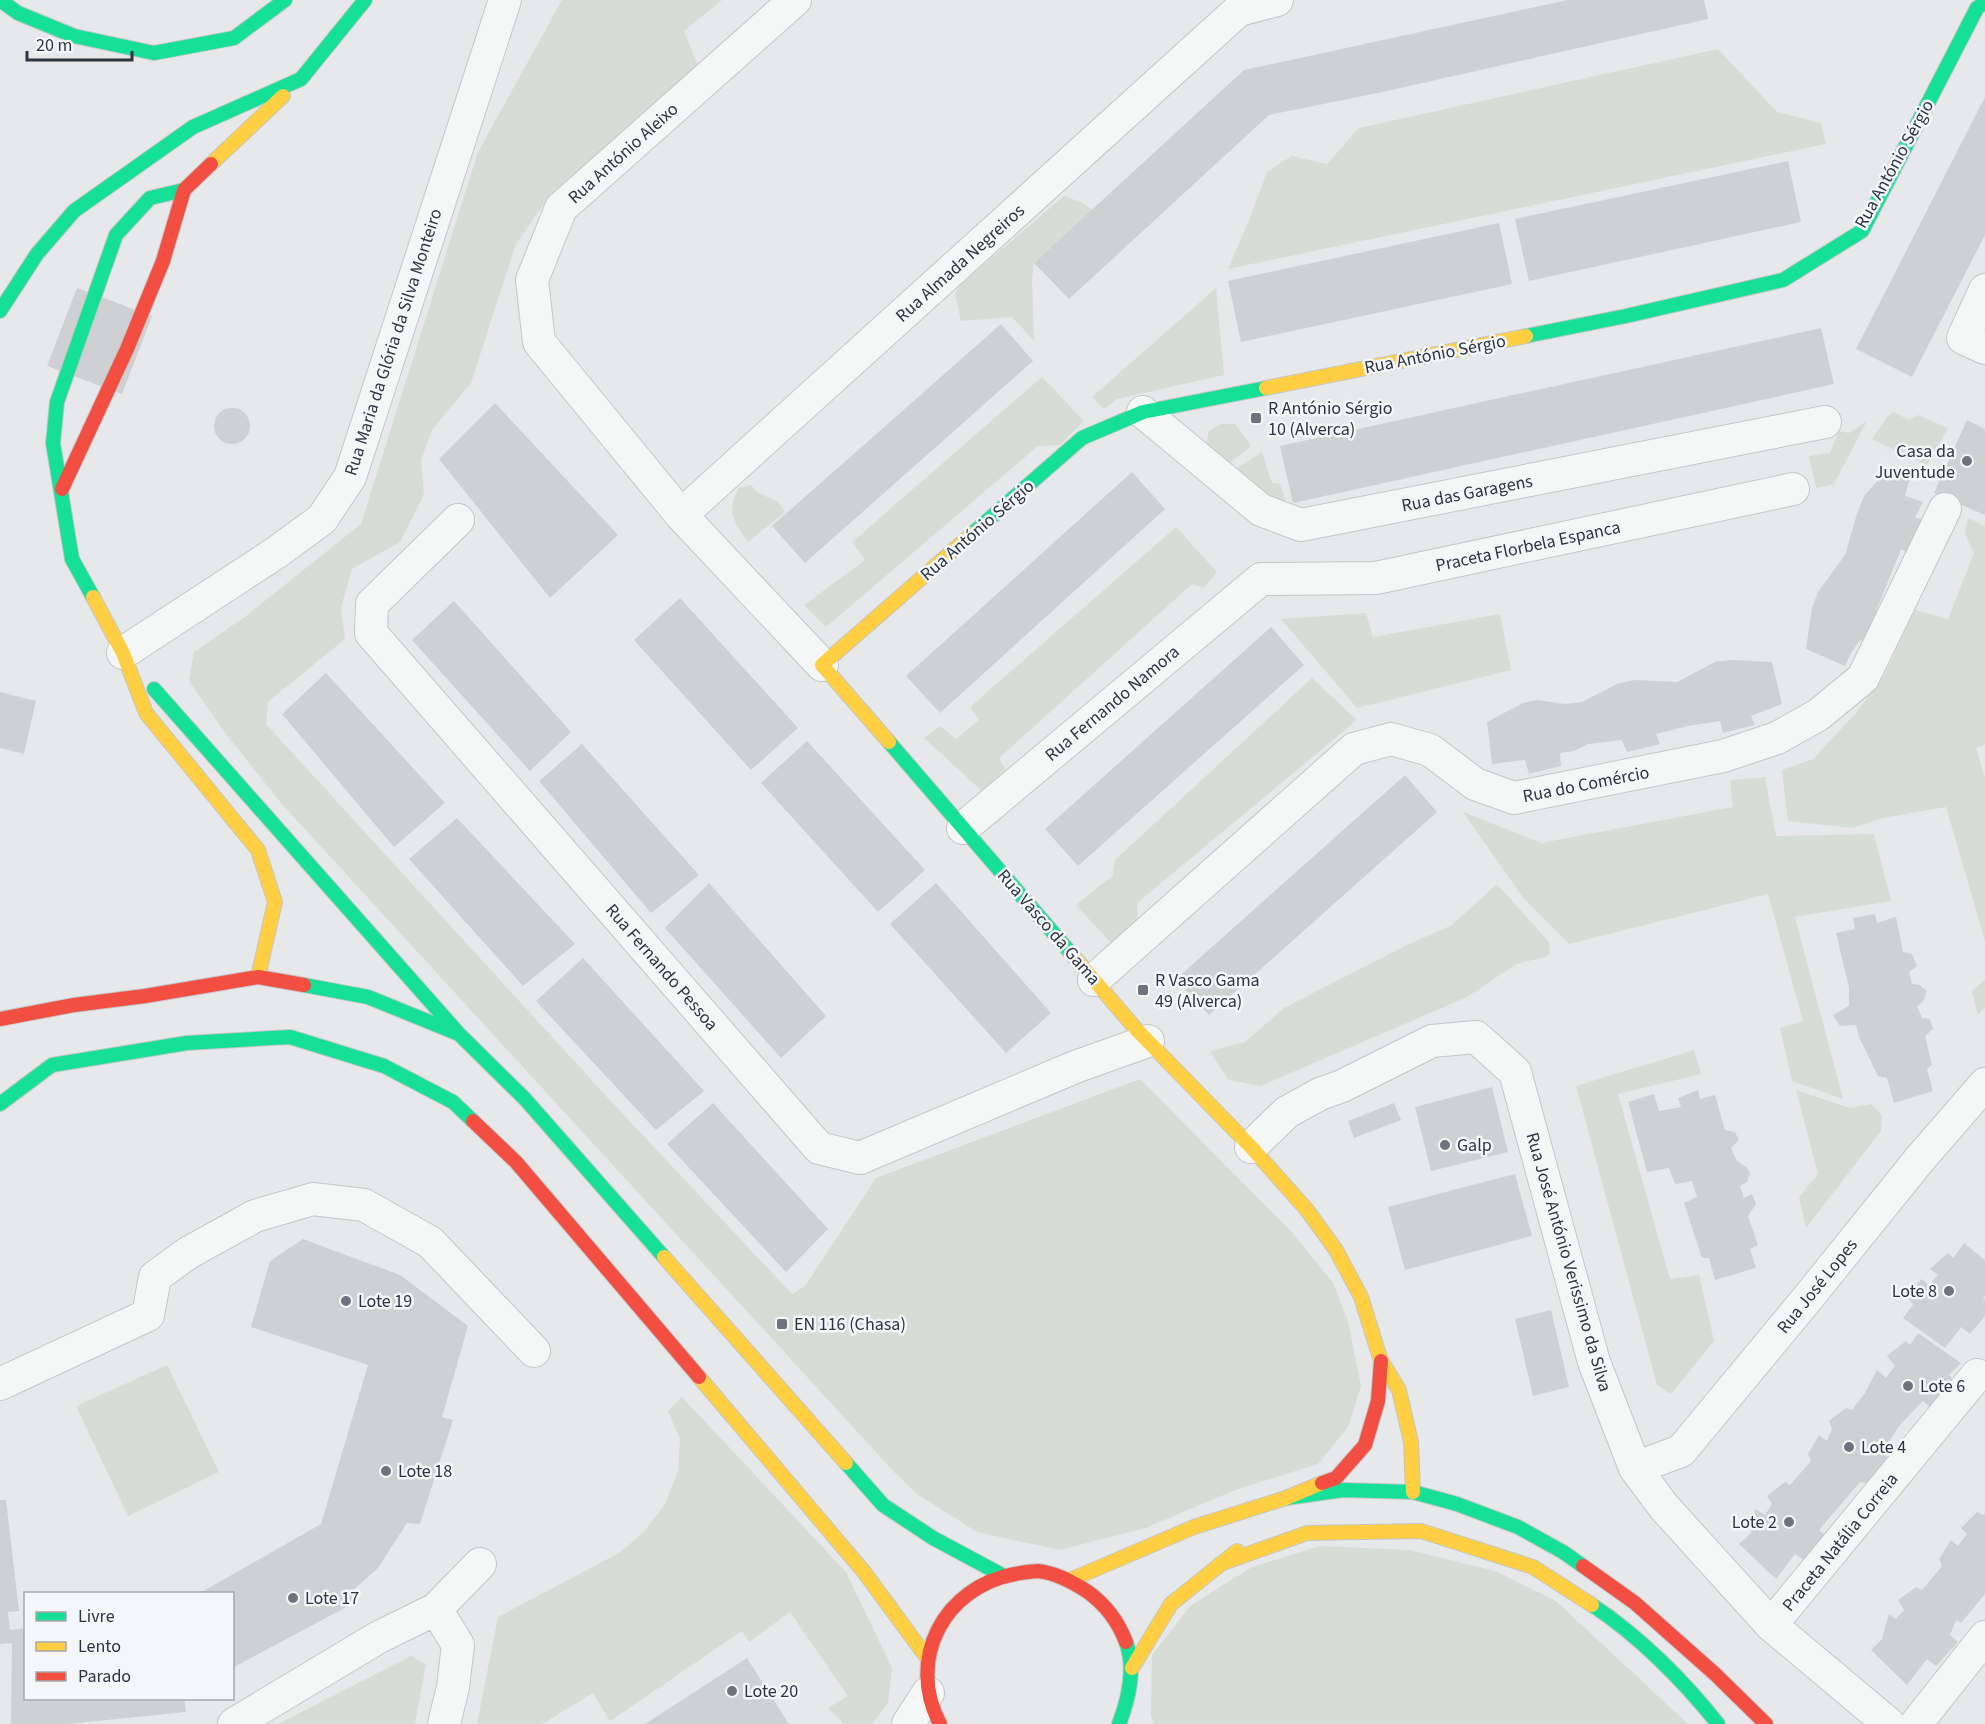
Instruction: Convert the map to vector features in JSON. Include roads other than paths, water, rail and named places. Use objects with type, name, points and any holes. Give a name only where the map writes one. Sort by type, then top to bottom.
[{"type":"main road","points":[[0,0],[18,13],[74,36],[154,53],[234,38],[285,0]]},
{"type":"main road","points":[[62,489],[127,348],[163,261],[184,190],[301,79],[365,0]]},
{"type":"main road","name":"Rua António Sérgio","points":[[822,665],[1082,438],[1143,412],[1626,316],[1783,280],[1862,231],[1977,8],[1985,2]]},
{"type":"main road","points":[[0,311],[37,254],[74,211],[192,127],[301,79]]},
{"type":"main road","points":[[184,190],[150,198],[116,235],[57,402],[54,443],[72,559],[123,653],[146,713],[258,850],[274,902],[258,977]]},
{"type":"main road","points":[[123,653],[459,1034],[525,1099],[883,1505],[933,1538],[1002,1575]]},
{"type":"main road","name":"Rua Vasco da Gama","points":[[822,665],[1148,1041],[1251,1147],[1307,1210],[1336,1250],[1361,1297],[1382,1361]]},
{"type":"main road","points":[[0,1019],[74,1005],[258,977],[368,998],[459,1034]]},
{"type":"main road","points":[[0,1104],[52,1065],[187,1043],[290,1037],[384,1066],[453,1102],[524,1172],[864,1572],[928,1659]]},
{"type":"main road","points":[[1070,1580],[1194,1527],[1286,1498],[1336,1478],[1365,1445],[1378,1401],[1382,1361]]},
{"type":"main road","points":[[1382,1361],[1399,1390],[1411,1442],[1413,1492]]},
{"type":"main road","points":[[1286,1498],[1343,1490],[1413,1492],[1456,1503],[1518,1527],[1563,1552],[1635,1603],[1715,1674],[1766,1724]]},
{"type":"main road","points":[[1395,1503],[1413,1492]]},
{"type":"main road","points":[[1220,1564],[1307,1533],[1421,1531],[1533,1567],[1617,1621],[1694,1694],[1718,1724]]},
{"type":"main road","points":[[1132,1668],[1171,1604],[1259,1535]]},
{"type":"main road","points":[[940,1724],[928,1693],[928,1659],[936,1630],[952,1606],[975,1587],[1002,1575],[1036,1571],[1070,1580],[1094,1594],[1113,1615],[1127,1640],[1132,1668],[1130,1697],[1120,1724]]},
{"type":"street","name":"Rua Maria da Glória da Silva Monteiro","points":[[123,653],[277,552],[322,519],[350,477],[505,0]]},
{"type":"street","name":"Rua António Aleixo","points":[[681,515],[539,342],[532,279],[561,208],[795,0]]},
{"type":"street","name":"Rua Almada Negreiros","points":[[681,515],[1245,5],[1277,0]]},
{"type":"street","points":[[1985,290],[1963,338],[1985,348]]},
{"type":"street","name":"Rua das Garagens","points":[[1143,412],[1261,510],[1301,525],[1825,422]]},
{"type":"street","name":"Praceta Florbela Espanca","points":[[1261,579],[1376,578],[1793,489]]},
{"type":"street","name":"Rua do Comércio","points":[[1094,980],[1354,749],[1391,739],[1430,750],[1475,784],[1514,798],[1723,756],[1777,738],[1818,715],[1863,678],[1945,509]]},
{"type":"street","name":"Rua Vasco da Gama","points":[[681,515],[822,665]]},
{"type":"street","name":"Rua Fernando Pessoa","points":[[458,520],[372,604],[371,633],[819,1148],[860,1158],[1075,1067],[1148,1041]]},
{"type":"street","name":"Rua Fernando Namora","points":[[963,828],[1261,579]]},
{"type":"street","name":"Rua José António Verissimo da Silva","points":[[1251,1147],[1287,1112],[1432,1041],[1476,1037],[1515,1071],[1594,1362],[1635,1468],[1664,1507],[1772,1625],[1889,1724]]},
{"type":"street","name":"Rua José Lopes","points":[[1635,1468],[1681,1451],[1919,1160],[1985,1084]]},
{"type":"street","points":[[0,1384],[148,1315],[155,1277],[188,1253],[255,1216],[313,1199],[364,1204],[430,1242],[534,1351]]},
{"type":"street","name":"Praceta Natália Correia","points":[[1772,1625],[1977,1375]]},
{"type":"street","points":[[234,1724],[379,1637],[436,1608],[480,1564]]},
{"type":"street","points":[[436,1608],[458,1645],[453,1687],[444,1724]]},
{"type":"street","points":[[1916,1724],[1985,1637]]},
{"type":"street","points":[[908,1724],[928,1693]]},
{"type":"place","name":"R António Sérgio 10 (Alverca)","points":[[1256,418]]},
{"type":"place","name":"Casa da Juventude","points":[[1967,461]]},
{"type":"place","name":"R Vasco Gama 49 (Alverca)","points":[[1143,990]]},
{"type":"place","name":"Galp","points":[[1445,1145]]},
{"type":"place","name":"Lote 8","points":[[1949,1291]]},
{"type":"place","name":"Lote 19","points":[[346,1301]]},
{"type":"place","name":"EN 116 (Chasa)","points":[[782,1324]]},
{"type":"place","name":"Lote 6","points":[[1908,1386]]},
{"type":"place","name":"Lote 4","points":[[1849,1447]]},
{"type":"place","name":"Lote 18","points":[[386,1471]]},
{"type":"place","name":"Lote 2","points":[[1789,1522]]},
{"type":"place","name":"Lote 17","points":[[293,1598]]},
{"type":"place","name":"Lote 20","points":[[732,1691]]}]
